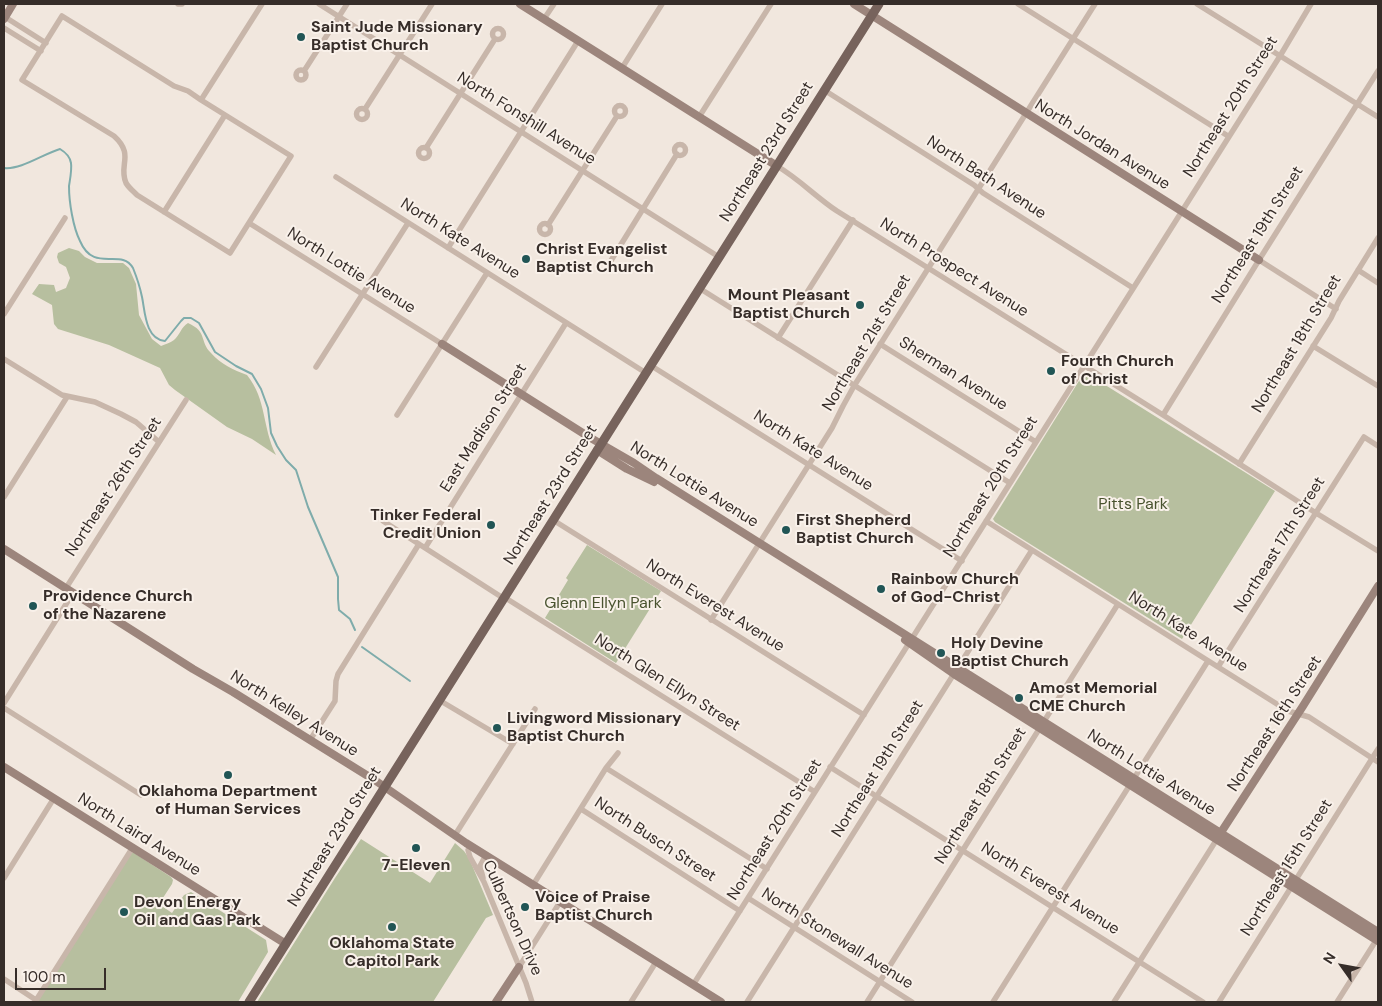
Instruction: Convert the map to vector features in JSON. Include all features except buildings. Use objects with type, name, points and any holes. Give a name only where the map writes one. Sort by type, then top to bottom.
[{"type":"main road","name":"Northeast 23rd Street","points":[[249,1002],[879,4]]},
{"type":"street","points":[[13,4],[4,18],[46,43]]},
{"type":"street","points":[[201,100],[262,4]]},
{"type":"street","name":"North Fonshill Avenue","points":[[318,4],[720,257]]},
{"type":"street","points":[[304,71],[347,4]]},
{"type":"street","points":[[365,110],[432,4]]},
{"type":"street","name":"North Prospect Avenue","points":[[520,4],[797,179],[824,202],[1378,551]]},
{"type":"street","points":[[544,19],[554,4]]},
{"type":"street","points":[[622,68],[662,4]]},
{"type":"street","points":[[699,117],[771,4]]},
{"type":"street","name":"North Jordan Avenue","points":[[854,4],[1336,309]]},
{"type":"street","points":[[1018,4],[1228,136]]},
{"type":"street","name":"Northeast 21st Street","points":[[711,620],[809,465],[880,344],[1096,4]]},
{"type":"street","points":[[1197,4],[1378,117]]},
{"type":"street","name":"Northeast 20th Street","points":[[693,985],[1311,4]]},
{"type":"street","points":[[62,16],[174,86],[188,91],[201,100],[291,156],[230,253],[131,190],[124,177],[126,156],[118,140],[22,80],[62,16]]},
{"type":"street","points":[[4,28],[41,51]]},
{"type":"street","points":[[426,148],[495,39]]},
{"type":"street","points":[[448,248],[578,41]]},
{"type":"street","name":"Northeast 19th Street","points":[[1163,415],[1258,260],[1378,71]]},
{"type":"street","name":"North Bath Avenue","points":[[824,90],[1133,288]]},
{"type":"street","points":[[164,212],[225,115]]},
{"type":"street","points":[[548,225],[617,116]]},
{"type":"street","points":[[607,267],[677,154]]},
{"type":"street","name":"North Kate Avenue","points":[[336,177],[566,323],[648,369],[809,465],[962,560]]},
{"type":"street","points":[[4,314],[65,218]]},
{"type":"street","points":[[778,338],[853,220]]},
{"type":"street","points":[[316,367],[408,223]]},
{"type":"street","name":"North Lottie Avenue","points":[[249,224],[588,437],[627,469],[651,480],[758,545],[1378,937]]},
{"type":"street","name":"Northeast 18th Street","points":[[1239,464],[1331,318],[1378,238]]},
{"type":"street","points":[[1358,270],[1378,283]]},
{"type":"street","points":[[397,415],[487,273]]},
{"type":"street","points":[[699,288],[1010,483]]},
{"type":"street","name":"East Madison Street","points":[[310,740],[335,700],[338,674],[566,323]]},
{"type":"street","name":"Sherman Avenue","points":[[880,344],[1036,442]]},
{"type":"street","points":[[1313,346],[1378,386]]},
{"type":"street","points":[[4,359],[52,390],[67,397],[90,400],[136,422],[159,442]]},
{"type":"street","points":[[4,497],[67,397]]},
{"type":"street","name":"Northeast 26th Street","points":[[4,703],[69,591],[186,400]]},
{"type":"street","name":"Northeast 17th Street","points":[[1218,667],[1364,437],[1378,446]]},
{"type":"street","name":"North Everest Avenue","points":[[553,520],[864,715]]},
{"type":"street","name":"North Glen Ellyn Street","points":[[383,521],[815,792]]},
{"type":"street","name":"North Kate Avenue","points":[[986,521],[1288,711],[1309,717],[1375,760]]},
{"type":"street","name":"North Kelley Avenue","points":[[4,549],[193,669],[310,740],[471,846],[721,1002]]},
{"type":"street","name":"Northeast 19th Street","points":[[748,1002],[1032,550]]},
{"type":"street","name":"Northeast 16th Street","points":[[1114,1002],[1377,590]]},
{"type":"street","name":"Northeast 18th Street","points":[[867,1002],[1118,604]]},
{"type":"street","points":[[993,1002],[1208,661]]},
{"type":"street","points":[[439,700],[513,744]]},
{"type":"street","points":[[4,708],[141,795]]},
{"type":"street","points":[[455,835],[535,709]]},
{"type":"street","name":"Northeast 15th Street","points":[[1219,1002],[1375,760],[1378,749]]},
{"type":"street","points":[[533,885],[606,768],[618,754]]},
{"type":"street","name":"North Laird Avenue","points":[[4,767],[286,944]]},
{"type":"street","name":"North Everest Avenue","points":[[830,767],[1203,1002]]},
{"type":"street","name":"North Stonewall Avenue","points":[[606,768],[766,869]]},
{"type":"street","points":[[4,878],[54,798]]},
{"type":"street","name":"North Busch Street","points":[[581,809],[740,910]]},
{"type":"street","name":"Culbertson Drive","points":[[471,846],[468,850],[470,858],[484,882],[532,1002]]},
{"type":"street","points":[[4,980],[35,1001],[133,847]]},
{"type":"street","points":[[484,882],[480,866],[486,855]]},
{"type":"street","name":"North Stonewall Avenue","points":[[748,898],[794,929],[912,1002]]},
{"type":"street","points":[[496,1002],[560,902]]},
{"type":"street","points":[[1337,1002],[1378,937]]},
{"type":"street","points":[[631,1002],[656,962]]},
{"type":"green space","points":[[69,248],[79,251],[85,257],[97,263],[123,263],[129,268],[136,284],[139,315],[152,339],[161,346],[174,340],[188,323],[201,333],[207,349],[215,357],[247,375],[258,394],[268,434],[276,455],[252,439],[227,427],[175,390],[169,385],[160,368],[109,345],[58,329],[54,324],[52,305],[32,294],[39,284],[54,285],[56,292],[66,288],[70,278],[66,267],[59,263],[57,257],[58,253]]},
{"type":"green space","name":"Pitts Park","points":[[1086,373],[1275,491],[1182,639],[993,519],[1082,376]]},
{"type":"green space","name":"Glenn Ellyn Park","points":[[587,545],[661,591],[616,663],[545,618],[568,580],[566,578]]},
{"type":"green space","name":"Oklahoma State Capitol Park","points":[[361,839],[430,883],[455,843],[469,858],[493,915],[486,918],[433,1002],[257,1002],[335,878]]},
{"type":"green space","points":[[131,853],[134,853],[171,877],[173,880],[172,884],[159,904],[172,913],[184,895],[191,892],[266,940],[268,952],[238,1002],[37,1002]]},
{"type":"waterway","points":[[4,168],[18,167],[60,149],[65,153],[70,158],[71,163],[70,199],[73,222],[80,241],[86,251],[92,256],[100,259],[122,260],[128,262],[133,268],[147,324],[153,335],[165,341],[184,318],[191,318],[199,323],[215,352],[252,374],[261,389],[268,408],[271,433],[286,460],[296,470],[308,507],[338,577],[339,610],[350,619],[355,630]]},
{"type":"waterway","points":[[362,647],[410,681]]},
{"type":"place","name":"Saint Jude Missionary Baptist Church","points":[[301,37]]},
{"type":"place","name":"Christ Evangelist Baptist Church","points":[[526,259]]},
{"type":"place","name":"Mount Pleasant Baptist Church","points":[[860,305]]},
{"type":"place","name":"Fourth Church of Christ","points":[[1051,371]]},
{"type":"place","name":"Tinker Federal Credit Union","points":[[491,525]]},
{"type":"place","name":"First Shepherd Baptist Church","points":[[786,530]]},
{"type":"place","name":"Rainbow Church of God-Christ","points":[[881,589]]},
{"type":"place","name":"Providence Church of the Nazarene","points":[[33,606]]},
{"type":"place","name":"Holy Devine Baptist Church","points":[[941,653]]},
{"type":"place","name":"Amost Memorial CME Church","points":[[1019,698]]},
{"type":"place","name":"Livingword Missionary Baptist Church","points":[[497,728]]},
{"type":"place","name":"Oklahoma Department of Human Services","points":[[228,775]]},
{"type":"place","name":"7-Eleven","points":[[416,848]]},
{"type":"place","name":"Voice of Praise Baptist Church","points":[[525,907]]},
{"type":"place","name":"Devon Energy Oil and Gas Park","points":[[124,912]]},
{"type":"place","name":"Oklahoma State Capitol Park","points":[[392,927]]}]
